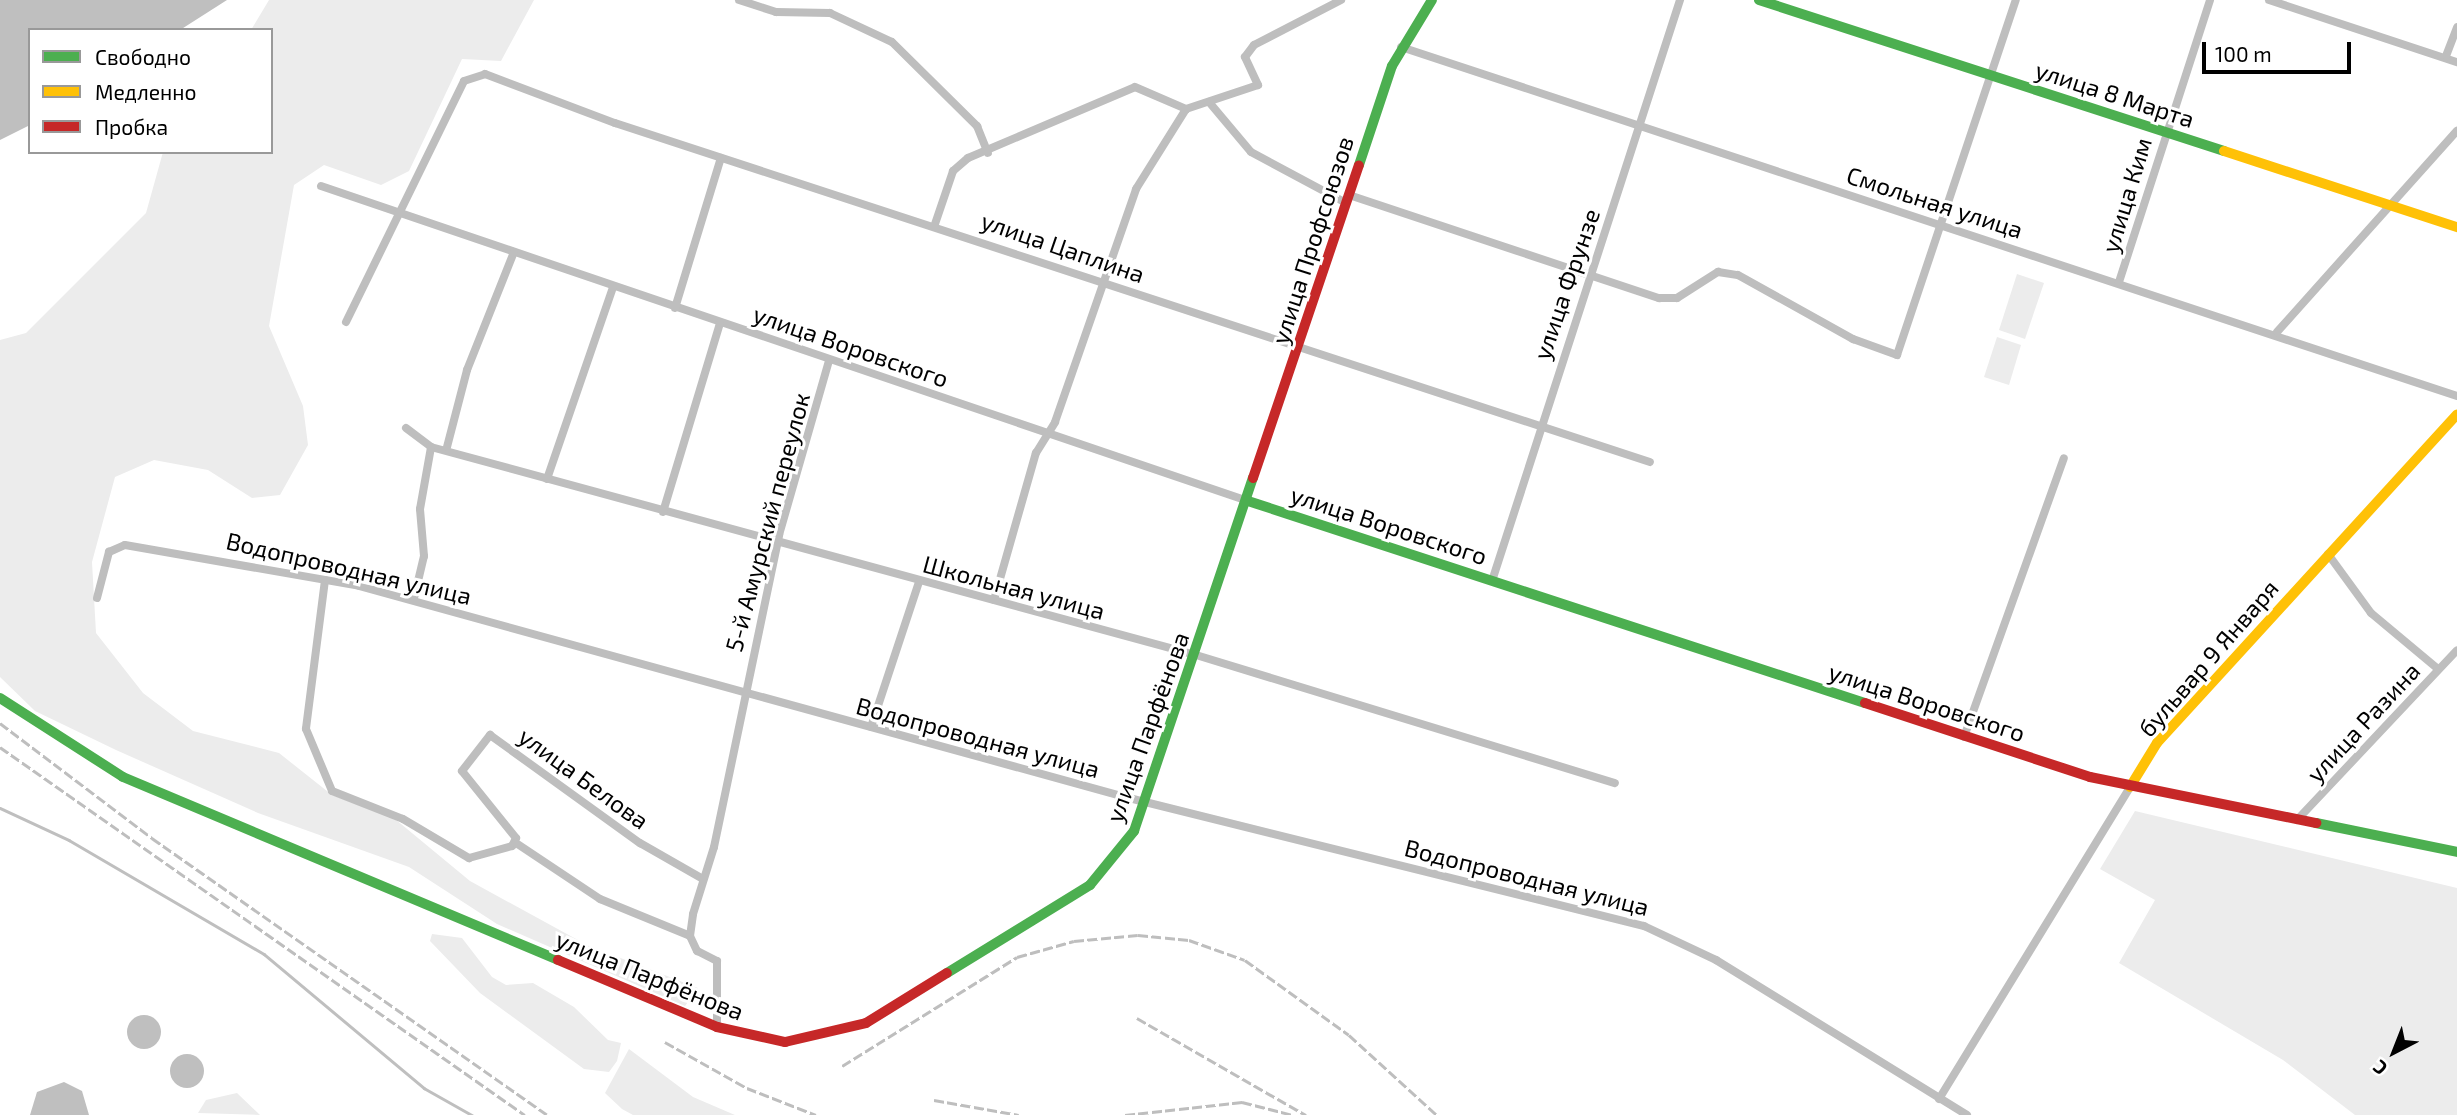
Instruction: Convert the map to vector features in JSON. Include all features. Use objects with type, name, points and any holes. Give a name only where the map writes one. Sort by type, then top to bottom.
[{"type":"main road","name":"улица Профсоюзов","points":[[1248,500],[1401,47],[1432,0]]},
{"type":"main road","name":"улица 8 Марта","points":[[1759,0],[2457,227]]},
{"type":"main road","name":"бульвар 9 Января","points":[[2130,787],[2157,743],[2457,415]]},
{"type":"main road","name":"улица Воровского","points":[[1248,500],[1964,737],[2130,787],[2457,852]]},
{"type":"main road","name":"улица Парфёнова","points":[[0,698],[123,777],[717,1027],[785,1042],[866,1023],[1090,886],[1121,853],[1147,801],[1248,500]]},
{"type":"street","points":[[739,0],[776,12],[830,13],[892,42],[977,126],[988,153]]},
{"type":"street","points":[[934,224],[953,171],[1135,88],[1186,109],[1258,85],[1245,57],[1254,44],[1341,0]]},
{"type":"street","name":"улица Фрунзе","points":[[1492,582],[1539,426],[1681,0]]},
{"type":"street","points":[[1209,102],[1251,152],[1348,199],[1670,298],[1718,272],[1738,275],[1853,338],[1897,355],[2016,0]]},
{"type":"street","name":"улица Ким","points":[[2119,282],[2210,0]]},
{"type":"street","points":[[2269,0],[2446,56],[2457,62]]},
{"type":"street","points":[[2446,56],[2457,27]]},
{"type":"street","name":"Смольная улица","points":[[1401,47],[1640,123],[1941,226],[2277,332],[2457,396]]},
{"type":"street","name":"улица Цаплина","points":[[401,212],[464,81],[485,74],[721,158],[934,224],[1102,282],[1650,461]]},
{"type":"street","points":[[994,600],[1047,436],[1136,189],[1186,109]]},
{"type":"street","points":[[2277,332],[2387,204],[2457,131]]},
{"type":"street","points":[[675,308],[721,158]]},
{"type":"street","name":"улица Воровского","points":[[321,186],[1047,436],[1248,500]]},
{"type":"street","points":[[346,322],[401,212]]},
{"type":"street","points":[[447,447],[467,370],[514,253]]},
{"type":"street","points":[[547,479],[613,287]]},
{"type":"street","points":[[663,512],[720,323]]},
{"type":"street","name":"5-й Амурский переулок","points":[[690,936],[780,543],[829,361]]},
{"type":"street","points":[[406,428],[431,447],[420,509],[424,556],[414,598]]},
{"type":"street","name":"Школьная улица","points":[[431,447],[447,447],[663,512],[1196,655],[1615,783]]},
{"type":"street","points":[[1964,737],[2064,458]]},
{"type":"street","name":"Водопроводная улица","points":[[97,598],[109,552],[125,545],[414,598],[745,693],[1147,801],[1664,933],[1967,1115]]},
{"type":"street","points":[[2328,554],[2371,613],[2438,669]]},
{"type":"street","points":[[325,580],[306,729],[328,785],[469,858],[516,843],[600,899],[690,936],[697,951],[717,961],[717,1027]]},
{"type":"street","points":[[871,727],[919,582]]},
{"type":"street","name":"улица Разина","points":[[2297,820],[2457,650]]},
{"type":"street","name":"улица Белова","points":[[516,843],[462,771],[490,735],[640,843],[703,880]]},
{"type":"street","name":"бульвар 9 Января","points":[[1939,1099],[2130,787]]},
{"type":"shaded area","points":[[0,0],[227,0],[183,28],[28,28],[28,126],[0,140]]},
{"type":"shaded area","points":[[269,0],[534,0],[501,61],[462,59],[409,171],[381,185],[324,165],[294,185],[269,326],[303,406],[308,445],[280,495],[252,498],[208,470],[154,460],[115,477],[92,562],[96,633],[143,693],[193,731],[279,753],[332,795],[395,819],[470,881],[587,945],[698,988],[685,1006],[497,924],[409,867],[258,813],[116,750],[35,711],[0,677],[0,340],[26,333],[146,213],[162,154],[273,154],[273,28],[252,28]]},
{"type":"shaded area","points":[[2017,274],[2044,283],[2025,339],[1999,330]]},
{"type":"shaded area","points":[[1997,337],[2021,345],[2009,385],[1984,377]]},
{"type":"shaded area","points":[[2135,811],[2457,888],[2457,1115],[2355,1115],[2283,1060],[2119,963],[2155,900],[2100,869]]},
{"type":"shaded area","points":[[432,934],[462,938],[492,977],[506,985],[533,983],[574,1007],[608,1040],[621,1043],[617,1061],[609,1072],[584,1069],[480,993],[430,941]]},
{"type":"shaded area","points":[[144,1015],[156,1020],[161,1032],[156,1044],[144,1049],[132,1044],[127,1032],[132,1020]]},
{"type":"shaded area","points":[[629,1049],[693,1097],[735,1115],[633,1115],[622,1109],[605,1093]]},
{"type":"shaded area","points":[[187,1054],[199,1059],[204,1071],[199,1083],[187,1088],[175,1083],[170,1071],[175,1059]]},
{"type":"shaded area","points":[[64,1082],[82,1091],[89,1115],[30,1115],[37,1092]]},
{"type":"shaded area","points":[[237,1093],[260,1115],[198,1113],[206,1100]]},
{"type":"waterway","points":[[0,808],[69,840],[264,954],[424,1088],[472,1115]]},
{"type":"railway","points":[[0,723],[152,838],[547,1115]]},
{"type":"railway","points":[[0,747],[525,1115]]},
{"type":"railway","points":[[842,1066],[1017,957],[1074,941],[1138,935],[1189,940],[1245,960],[1349,1035],[1437,1115]]},
{"type":"railway","points":[[1137,1018],[1306,1115]]},
{"type":"railway","points":[[665,1042],[747,1088],[816,1115]]},
{"type":"railway","points":[[934,1100],[1019,1115]]},
{"type":"railway","points":[[1125,1115],[1242,1102],[1293,1115]]},
{"type":"traffic: fast","points":[[1359,165],[1392,66],[1432,0]]},
{"type":"traffic: fast","points":[[1759,0],[2224,151]]},
{"type":"traffic: fast","points":[[947,973],[1090,885],[1134,831],[1253,478]]},
{"type":"traffic: fast","points":[[1248,501],[1865,703]]},
{"type":"traffic: fast","points":[[0,698],[123,777],[558,960]]},
{"type":"traffic: fast","points":[[2316,823],[2457,852]]},
{"type":"traffic: slow","points":[[2224,151],[2457,227]]},
{"type":"traffic: slow","points":[[2130,787],[2157,743],[2457,415]]},
{"type":"traffic: jam","points":[[1253,478],[1359,165]]},
{"type":"traffic: jam","points":[[1865,703],[2090,777],[2316,823]]},
{"type":"traffic: jam","points":[[558,960],[717,1027],[785,1042],[866,1023],[947,973]]}]
